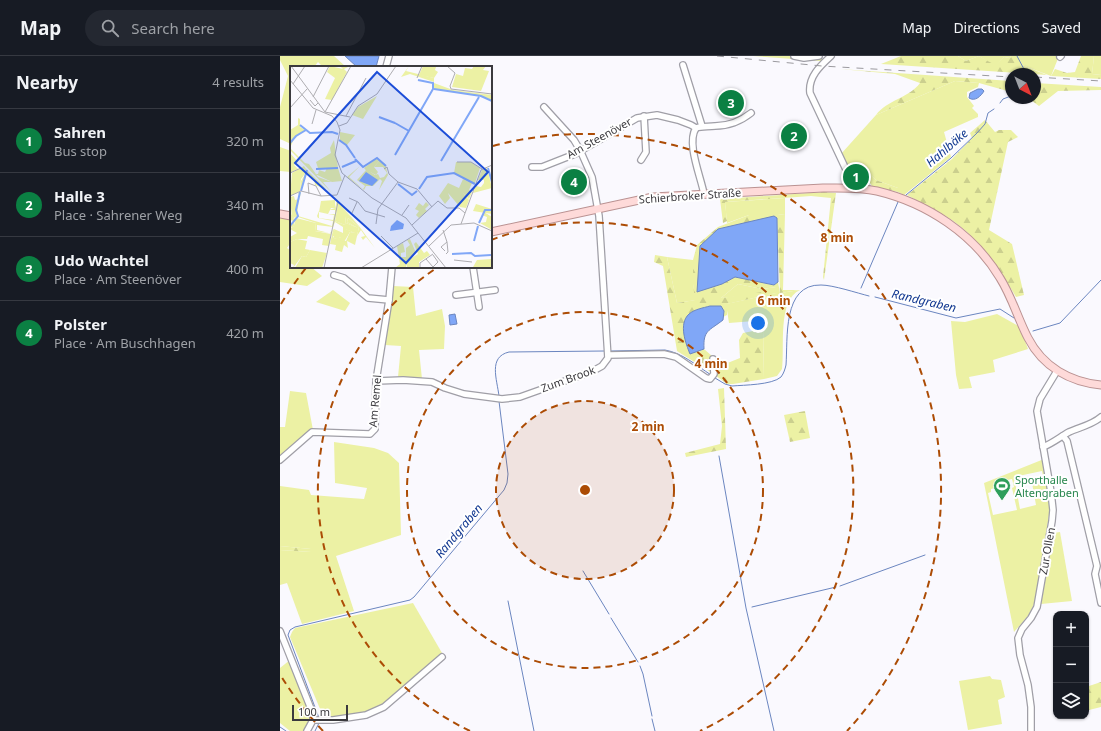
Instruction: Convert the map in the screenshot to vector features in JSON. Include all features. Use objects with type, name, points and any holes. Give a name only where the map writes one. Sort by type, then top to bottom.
[{"type":"main road","name":"Schierbroker Straße","points":[[492,232],[653,197],[844,188],[851,185],[877,191],[920,206],[942,219],[964,236],[983,255],[1000,277],[1010,295],[1032,346],[1042,358],[1057,371],[1079,381],[1101,385]]},
{"type":"main road","points":[[280,214],[290,216]]},
{"type":"street","points":[[386,66],[389,56]]},
{"type":"street","points":[[794,56],[804,58],[819,56]]},
{"type":"street","points":[[828,57],[810,80],[810,93],[847,171],[851,185]]},
{"type":"street","points":[[683,65],[702,126]]},
{"type":"street","points":[[544,107],[574,140],[592,176],[598,208],[608,355],[664,354],[676,357],[706,378],[712,376],[713,359]]},
{"type":"street","points":[[704,194],[693,151],[693,133],[696,128],[702,126],[717,126],[742,120],[751,113]]},
{"type":"street","name":"Am Steenöver","points":[[532,167],[542,167],[575,154],[627,122],[644,116],[657,115],[671,118],[696,128]]},
{"type":"street","name":"Am Steenöver","points":[[642,160],[646,152],[644,116]]},
{"type":"street","name":"Am Remel","points":[[280,460],[312,432],[370,434],[375,429],[376,381],[389,300],[392,268]]},
{"type":"street","points":[[473,268],[479,307]]},
{"type":"street","points":[[334,275],[344,278],[368,298],[389,300]]},
{"type":"street","points":[[456,295],[495,290]]},
{"type":"street","name":"Zum Brook","points":[[376,381],[403,380],[432,382],[464,394],[502,399],[520,397],[593,371],[604,364],[608,355]]},
{"type":"street","name":"Zur Ollen","points":[[1031,731],[1031,707],[1028,684],[1020,655],[1018,638],[1022,629],[1031,618],[1037,607],[1052,521],[1053,510],[1051,492],[1037,411],[1040,399],[1057,371]]},
{"type":"street","points":[[1043,447],[1051,444],[1063,436],[1095,422],[1101,417]]},
{"type":"street","points":[[1063,436],[1067,441],[1098,566],[1095,574],[1101,603]]},
{"type":"street","points":[[280,631],[312,714],[313,720],[307,731]]},
{"type":"street","points":[[313,720],[333,720],[366,715],[384,707],[442,657]]},
{"type":"green space","points":[[280,56],[334,56],[345,66],[322,66],[318,62],[315,66],[290,66],[290,144],[280,139],[280,107],[288,76],[280,60]]},
{"type":"green space","points":[[753,56],[793,56],[793,58],[824,59],[821,61]]},
{"type":"green space","points":[[901,56],[958,56],[966,61],[979,56],[995,65],[1004,57],[1010,58],[1011,56],[1018,56],[1022,65],[1030,68],[1005,68],[1005,72],[881,64]]},
{"type":"green space","points":[[958,56],[979,56],[966,61]]},
{"type":"green space","points":[[979,56],[1011,56],[1010,58],[1004,57],[995,66]]},
{"type":"green space","points":[[1018,56],[1059,56],[1051,76],[1041,72],[1041,68],[1030,68],[1022,65]]},
{"type":"green space","points":[[1081,56],[1094,56],[1092,74],[1101,75],[1101,79],[1051,76],[1055,69],[1067,73],[1075,72]]},
{"type":"green space","points":[[1094,56],[1101,56],[1101,75],[1092,74]]},
{"type":"green space","points":[[840,69],[1005,81],[1005,90],[979,83],[955,81],[876,115],[886,106],[910,92],[920,83],[895,74]]},
{"type":"green space","points":[[955,81],[979,83],[978,87],[967,92],[967,97],[974,106],[972,108],[978,114],[978,117],[944,132],[951,157],[904,195],[898,192],[898,188],[876,180],[866,171],[853,174],[841,154],[876,115]]},
{"type":"green space","points":[[1041,83],[1101,87],[1101,90],[1058,91],[1039,106],[1036,104],[1041,104]]},
{"type":"green space","points":[[985,120],[995,132],[999,130],[1011,130],[1018,137],[1008,142],[989,230],[1012,244],[1024,295],[1016,297],[995,264],[968,233],[947,217],[907,195],[952,159],[972,138],[970,133]]},
{"type":"green space","points":[[280,147],[290,151],[290,172],[280,171]]},
{"type":"green space","points":[[866,171],[876,180],[898,188],[898,192],[872,186],[868,180],[862,176]]},
{"type":"green space","points":[[824,192],[836,193],[824,280],[823,277],[831,198],[811,196],[725,202],[727,221],[723,223],[720,199]]},
{"type":"green space","points":[[785,198],[785,214],[749,215],[727,223],[725,202]]},
{"type":"green space","points":[[773,212],[778,215],[785,214],[783,290],[800,290],[780,293],[777,218],[774,216],[722,284],[735,277],[773,285],[776,284],[776,287],[762,289],[738,284],[721,298],[776,290],[776,293],[727,304],[727,315],[723,317],[724,311],[710,306],[698,352],[704,349],[712,356],[712,373],[677,351],[663,266],[654,262],[655,255],[667,257],[677,303],[695,300],[693,260],[697,245],[718,227],[749,215]]},
{"type":"green space","points":[[280,218],[290,220],[290,244],[287,248],[290,250],[290,268],[312,268],[322,276],[307,286],[280,282]]},
{"type":"green space","points":[[667,257],[693,260],[693,284],[696,300],[677,303]]},
{"type":"green space","points":[[778,282],[780,293],[800,290],[793,295],[785,314],[782,369],[777,376],[764,379],[763,329],[755,330],[754,321],[729,323],[726,304],[776,293],[721,298],[738,284],[762,289],[776,287]]},
{"type":"green space","points":[[393,286],[413,287],[416,316],[442,309],[445,326],[444,349],[419,350],[422,379],[398,377],[401,346],[385,345]]},
{"type":"green space","points":[[333,290],[350,303],[345,311],[316,302]]},
{"type":"green space","points":[[997,314],[1020,327],[1028,349],[993,360],[995,372],[969,377],[972,388],[959,389],[956,375],[951,321],[965,322]]},
{"type":"green space","points":[[763,329],[764,379],[727,384],[715,375],[715,361],[725,364],[740,358],[739,340],[743,333]]},
{"type":"green space","points":[[724,388],[726,449],[686,457],[685,453],[720,444],[722,426],[718,389]]},
{"type":"green space","points":[[290,391],[306,393],[313,430],[280,455],[280,427],[285,427]]},
{"type":"green space","points":[[805,411],[810,438],[790,442],[784,415]]},
{"type":"green space","points":[[334,442],[374,448],[388,453],[399,463],[401,535],[336,556],[354,611],[302,624],[287,583],[280,585],[280,550],[311,552],[311,549],[280,546],[280,486],[309,490],[311,495],[364,499],[367,488],[335,483]]},
{"type":"green space","points":[[1044,459],[1049,493],[1049,515],[1035,602],[1028,616],[1014,632],[984,483]],"holes":[[[1042,471],[1044,481],[1032,483],[1036,505],[1020,509],[1014,477]],[[1012,479],[1014,487],[1012,488],[1017,510],[993,515],[988,493],[991,492],[991,489],[999,487],[998,482]]]},
{"type":"green space","points":[[1060,532],[1072,601],[1041,604],[1053,533]]},
{"type":"green space","points":[[280,546],[311,549],[311,552],[280,550]]},
{"type":"green space","points":[[413,603],[442,653],[441,656],[384,705],[364,714],[339,717],[323,716],[290,637],[295,628]]},
{"type":"green space","points":[[290,660],[310,715],[310,720],[305,731],[290,731],[280,723],[280,668]]},
{"type":"green space","points":[[990,676],[992,679],[1001,680],[1005,697],[998,700],[1002,724],[968,730],[959,681]]},
{"type":"green space","points":[[1101,682],[1101,707],[1089,710],[1089,686]]},
{"type":"water","points":[[345,56],[379,56],[376,66],[356,66]]},
{"type":"water","points":[[978,89],[982,89],[984,91],[978,98],[969,98],[970,93]]},
{"type":"water","points":[[774,216],[777,218],[778,282],[774,285],[735,277],[722,284],[697,292],[700,246],[718,229]]},
{"type":"water","points":[[710,306],[721,306],[724,311],[723,320],[706,334],[704,349],[690,354],[683,328],[686,318],[694,311]]},
{"type":"water","points":[[455,314],[457,324],[450,325],[449,315]]},
{"type":"waterway","name":"Hahlbäke","points":[[1017,56],[1023,68]]},
{"type":"waterway","name":"Hahlbäke","points":[[1000,103],[1005,98]]},
{"type":"waterway","name":"Hahlbäke","points":[[906,195],[951,158],[977,133],[985,124],[988,113],[994,109]]},
{"type":"waterway","name":"Hahlbäke","points":[[861,288],[898,202]]},
{"type":"waterway","name":"Randgraben","points":[[1033,331],[1060,323],[1101,280]]},
{"type":"waterway","name":"Randgraben","points":[[715,378],[732,386],[771,382],[781,377],[786,365],[788,328],[793,303],[799,293],[808,287],[826,285],[869,296]]},
{"type":"waterway","name":"Randgraben","points":[[875,297],[956,318],[1000,309],[1014,318]]},
{"type":"waterway","name":"Randgraben","points":[[611,351],[665,350],[683,357],[711,375]]},
{"type":"waterway","name":"Randgraben","points":[[499,396],[495,370],[496,364],[502,355],[509,352],[605,351]]},
{"type":"waterway","name":"Randgraben","points":[[319,718],[288,635],[290,630],[295,627],[410,600],[414,597],[504,490],[507,483],[508,474],[499,401]]},
{"type":"waterway","points":[[719,456],[746,608],[774,731]]},
{"type":"waterway","points":[[840,586],[925,555]]},
{"type":"waterway","points":[[583,571],[609,614]]},
{"type":"waterway","points":[[752,607],[836,587]]},
{"type":"waterway","points":[[508,601],[534,731]]},
{"type":"waterway","points":[[611,618],[638,662]]},
{"type":"waterway","points":[[640,666],[652,716]]},
{"type":"waterway","points":[[652,719],[655,731]]},
{"type":"waterway","name":"Randgraben","points":[[315,731],[319,723]]},
{"type":"waterway","points":[[280,727],[286,731]]},
{"type":"railway","points":[[717,56],[822,66],[1005,77]]},
{"type":"railway","points":[[1041,77],[1101,81]]},
{"type":"place","name":"Udo Wachtel","points":[[731,103]]},
{"type":"place","name":"Halle 3","points":[[794,136]]},
{"type":"place","name":"Sahren","points":[[856,177]]},
{"type":"place","name":"Polster","points":[[574,182]]},
{"type":"place","name":"Sporthalle Altengraben","points":[[1002,501]]}]
